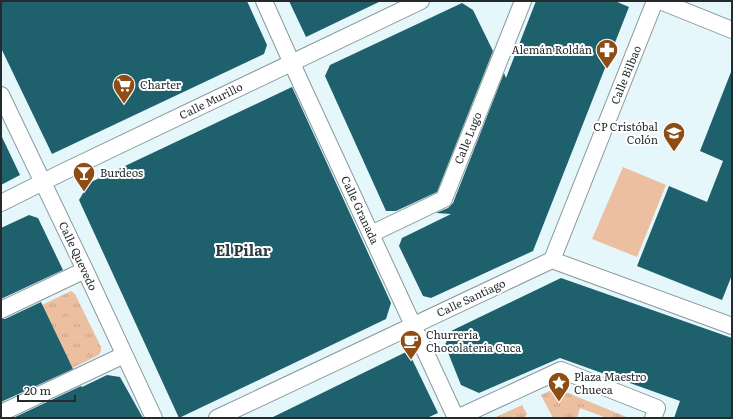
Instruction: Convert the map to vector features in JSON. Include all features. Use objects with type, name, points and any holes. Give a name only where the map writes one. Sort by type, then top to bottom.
[{"type":"street","name":"Calle Granada","points":[[264,1],[370,234],[457,418]]},
{"type":"street","name":"Calle Murillo","points":[[1,203],[292,62],[422,1]]},
{"type":"street","name":"Calle Lugo","points":[[370,234],[444,199],[523,1]]},
{"type":"street","name":"Calle Bilbao","points":[[552,260],[655,1]]},
{"type":"street","points":[[660,1],[732,30]]},
{"type":"street","name":"Calle Quevedo","points":[[1,95],[154,418]]},
{"type":"street","name":"Calle Santiago","points":[[217,418],[552,260]]},
{"type":"street","points":[[552,260],[732,326]]},
{"type":"street","points":[[1,310],[85,270]]},
{"type":"street","points":[[1,413],[124,355]]},
{"type":"street","points":[[457,418],[561,370],[657,408],[653,418]]},
{"type":"green space","points":[[623,167],[666,185],[637,257],[592,239]]},
{"type":"green space","points":[[71,291],[75,294],[101,347],[99,355],[72,368],[42,305]]},
{"type":"green space","points":[[556,388],[629,418],[607,418],[580,408],[577,418],[553,418],[541,395]]},
{"type":"green space","points":[[522,405],[527,414],[524,418],[494,418]]},
{"type":"building","points":[[1,1],[247,1],[267,45],[264,54],[52,154],[1,48]]},
{"type":"building","points":[[289,1],[381,1],[306,37]]},
{"type":"building","points":[[536,1],[615,1],[629,7],[533,251],[431,298],[423,296],[399,246],[402,238],[451,214],[436,213],[448,208],[453,203],[504,73],[506,78]]},
{"type":"building","points":[[462,3],[473,10],[493,51],[437,192],[396,211],[386,211],[325,76],[330,65]]},
{"type":"building","points":[[731,72],[732,275],[722,300],[637,266],[669,186],[707,202],[723,161],[700,151]]},
{"type":"building","points":[[292,87],[391,303],[386,319],[179,418],[79,200],[89,183]]},
{"type":"building","points":[[1,135],[20,175],[1,185]]},
{"type":"building","points":[[29,215],[38,218],[63,270],[1,299],[1,228]]},
{"type":"building","points":[[561,278],[732,338],[732,418],[674,418],[680,401],[560,358],[479,393],[461,385],[445,345],[451,331]]},
{"type":"building","points":[[41,302],[73,369],[1,402],[1,319],[5,319]]},
{"type":"building","points":[[406,352],[411,357],[438,413],[427,418],[271,418]]},
{"type":"building","points":[[107,375],[120,377],[143,418],[13,418],[81,386],[82,387]]},
{"type":"place","name":"Alemán Roldán","points":[[607,70]]},
{"type":"place","name":"Charter","points":[[124,104]]},
{"type":"place","name":"CP Cristóbal Colón","points":[[674,152]]},
{"type":"place","name":"Burdeos","points":[[84,192]]},
{"type":"place","name":"Churrería Chocolatería Cuca","points":[[411,360]]},
{"type":"place","name":"Plaza Maestro Chueca","points":[[559,402]]},
{"type":"district","name":"El Pilar","points":[[243,251]]}]
